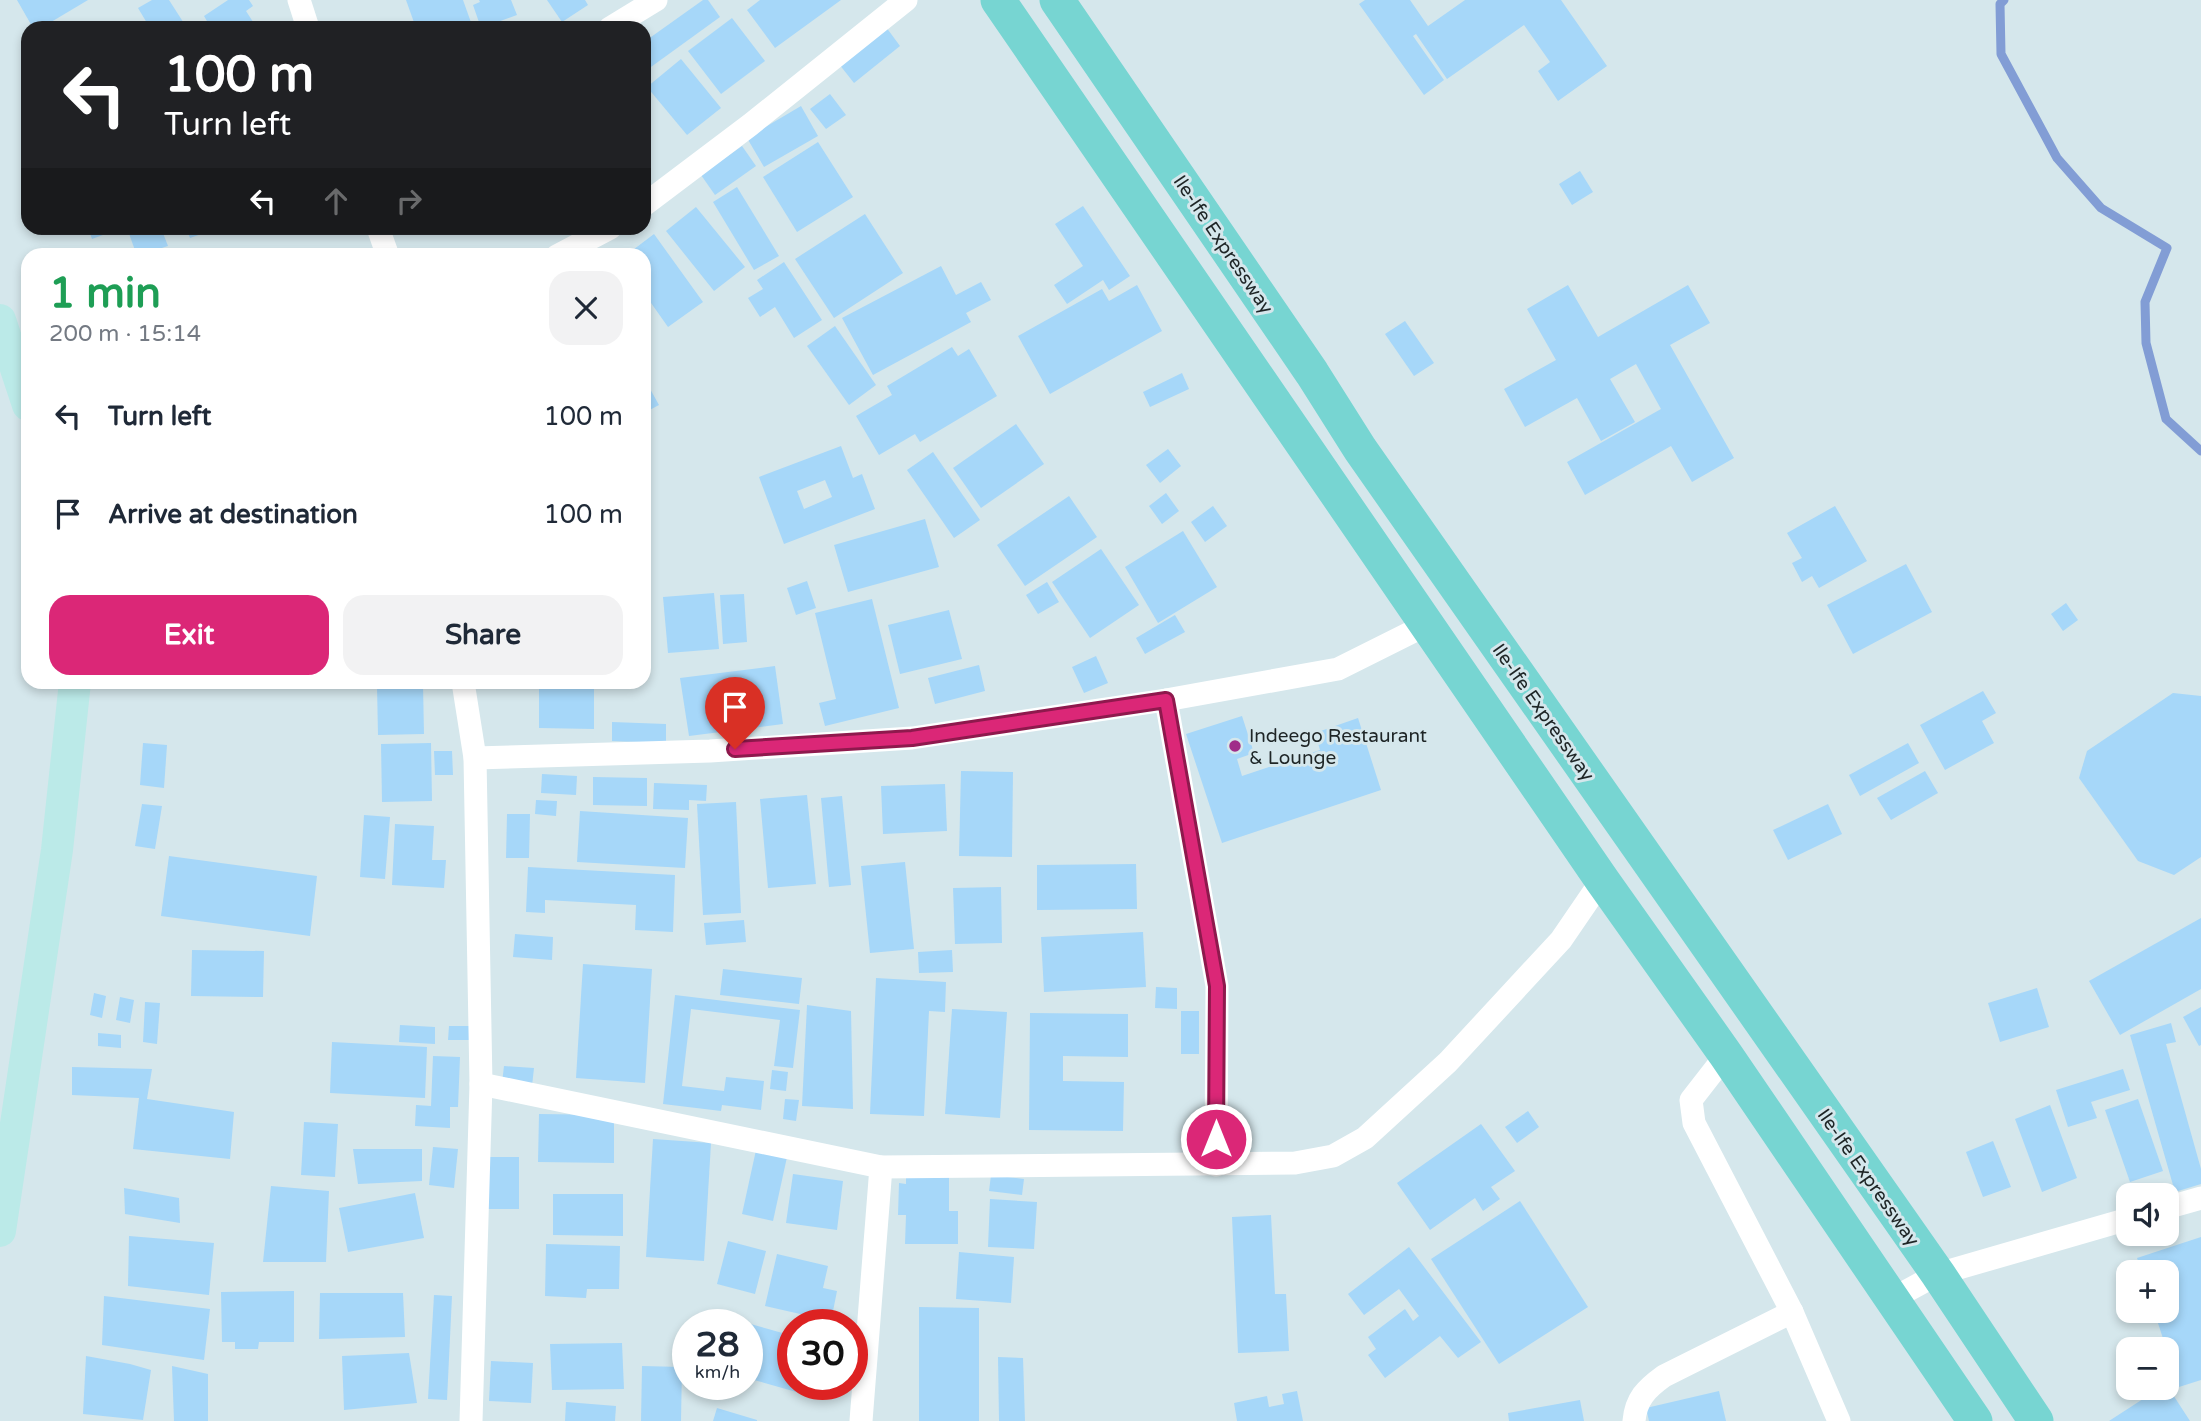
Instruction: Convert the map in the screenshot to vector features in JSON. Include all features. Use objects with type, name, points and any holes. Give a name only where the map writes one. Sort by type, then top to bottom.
[{"type":"main road","points":[[998,0],[1602,880],[1726,1055],[1975,1421]]},
{"type":"main road","name":"Ile-Ife Expressway","points":[[1057,0],[1312,373],[1368,461],[1938,1274],[2036,1421]]},
{"type":"main road","points":[[0,320],[21,384]]},
{"type":"main road","points":[[1277,403],[1312,373]]},
{"type":"main road","points":[[0,1231],[57,850],[74,689]]},
{"type":"street","points":[[299,0],[306,21]]},
{"type":"street","points":[[622,21],[656,0]]},
{"type":"street","points":[[651,200],[750,125],[906,0]]},
{"type":"street","points":[[572,248],[597,235]]},
{"type":"street","points":[[475,758],[710,751],[912,738],[1166,700],[1338,669],[1428,624]]},
{"type":"street","points":[[464,689],[475,758],[481,1084],[471,1421]]},
{"type":"street","points":[[1166,700],[1217,986],[1216,1165]]},
{"type":"street","points":[[481,1084],[881,1167],[1295,1163],[1333,1156],[1366,1138],[1448,1062],[1551,950],[1602,880]]},
{"type":"street","points":[[1726,1055],[1691,1100],[1694,1123],[1791,1312],[1839,1421]]},
{"type":"street","points":[[862,1421],[881,1167]]},
{"type":"street","points":[[2179,1204],[2201,1198]]},
{"type":"street","points":[[1892,1299],[1938,1274],[2116,1222]]},
{"type":"street","points":[[1634,1421],[1635,1406],[1646,1389],[1664,1376],[1791,1312]]},
{"type":"building","points":[[17,0],[88,0],[53,21],[29,21]]},
{"type":"building","points":[[152,0],[169,0],[182,21],[146,21],[138,8]]},
{"type":"building","points":[[228,0],[249,0],[253,6],[246,11],[252,21],[207,21],[204,16]]},
{"type":"building","points":[[406,0],[463,0],[470,21],[414,21]]},
{"type":"building","points":[[479,0],[511,0],[517,15],[500,21],[479,21],[473,5],[480,2]]},
{"type":"building","points":[[547,0],[585,0],[588,5],[561,21]]},
{"type":"building","points":[[703,0],[708,0],[720,17],[651,67],[651,37]]},
{"type":"building","points":[[760,0],[841,0],[775,48],[747,10]]},
{"type":"building","points":[[1365,0],[1410,0],[1428,26],[1465,0],[1561,0],[1607,66],[1558,101],[1538,71],[1550,62],[1524,25],[1447,79],[1416,34],[1413,36],[1444,80],[1424,95],[1359,4]]},
{"type":"building","points":[[732,18],[765,61],[721,94],[688,51]]},
{"type":"building","points":[[886,27],[900,46],[854,83],[839,64]]},
{"type":"building","points":[[681,59],[721,108],[687,135],[651,92],[651,84]]},
{"type":"building","points":[[830,94],[846,115],[826,129],[810,109]]},
{"type":"building","points":[[801,106],[818,136],[764,167],[747,138]]},
{"type":"building","points":[[818,142],[853,197],[797,232],[763,177]]},
{"type":"building","points":[[742,146],[756,166],[715,195],[701,175]]},
{"type":"building","points":[[1580,171],[1593,192],[1572,205],[1559,184]]},
{"type":"building","points":[[737,187],[779,256],[754,270],[713,202]]},
{"type":"building","points":[[1083,206],[1130,276],[1109,290],[1103,280],[1067,304],[1054,285],[1083,266],[1055,224]]},
{"type":"building","points":[[696,207],[745,267],[714,291],[666,231]]},
{"type":"building","points":[[865,214],[903,273],[834,318],[795,259]]},
{"type":"building","points":[[654,234],[703,302],[668,327],[651,303],[651,248],[636,248]]},
{"type":"building","points":[[130,235],[164,235],[168,246],[162,248],[134,248]]},
{"type":"building","points":[[784,262],[822,320],[794,338],[775,307],[760,317],[748,298],[763,289],[757,280]]},
{"type":"building","points":[[941,266],[956,295],[981,282],[991,300],[966,313],[971,322],[873,375],[842,318]]},
{"type":"building","points":[[1137,285],[1162,331],[1050,394],[1018,336],[1102,289],[1109,301]]},
{"type":"building","points":[[1568,285],[1598,337],[1688,285],[1710,323],[1670,345],[1734,458],[1692,482],[1671,446],[1585,495],[1567,462],[1661,409],[1636,364],[1610,379],[1635,422],[1601,441],[1577,398],[1525,427],[1504,389],[1556,360],[1527,309]]},
{"type":"building","points":[[1405,321],[1434,363],[1414,376],[1385,334]]},
{"type":"building","points":[[835,326],[876,385],[849,405],[807,346]]},
{"type":"building","points":[[952,347],[958,356],[969,349],[997,396],[920,442],[915,434],[879,455],[856,416],[892,395],[887,386]]},
{"type":"building","points":[[1182,373],[1189,389],[1150,407],[1143,392]]},
{"type":"building","points":[[651,391],[659,405],[651,409]]},
{"type":"building","points":[[1016,424],[1044,464],[981,508],[953,468]]},
{"type":"building","points":[[841,446],[853,478],[862,474],[875,509],[784,544],[759,477]],"holes":[[[825,480],[832,497],[804,509],[797,491]]]},
{"type":"building","points":[[1168,449],[1181,466],[1160,483],[1146,465]]},
{"type":"building","points":[[933,452],[980,520],[954,538],[907,470]]},
{"type":"building","points":[[1166,493],[1179,511],[1162,524],[1149,506]]},
{"type":"building","points":[[1069,496],[1097,537],[1025,586],[997,545]]},
{"type":"building","points":[[1213,506],[1227,526],[1205,542],[1191,522]]},
{"type":"building","points":[[1835,506],[1867,561],[1819,588],[1812,576],[1802,582],[1792,563],[1802,558],[1787,533]]},
{"type":"building","points":[[925,519],[939,567],[848,592],[834,545]]},
{"type":"building","points":[[1183,531],[1217,587],[1158,623],[1125,567]]},
{"type":"building","points":[[1101,549],[1139,605],[1090,638],[1052,582]]},
{"type":"building","points":[[1906,564],[1932,612],[1853,654],[1827,605]]},
{"type":"building","points":[[807,581],[816,608],[796,615],[787,588]]},
{"type":"building","points":[[1047,582],[1059,602],[1038,614],[1026,595]]},
{"type":"building","points":[[714,593],[719,649],[668,653],[663,597]]},
{"type":"building","points":[[744,594],[747,642],[723,644],[720,595]]},
{"type":"building","points":[[872,599],[899,708],[825,726],[819,703],[836,699],[815,613]]},
{"type":"building","points":[[2066,603],[2078,620],[2063,631],[2051,614]]},
{"type":"building","points":[[949,610],[962,659],[900,674],[888,625]]},
{"type":"building","points":[[1175,615],[1185,632],[1145,654],[1136,638]]},
{"type":"building","points":[[1096,656],[1108,683],[1084,693],[1072,667]]},
{"type":"building","points":[[979,665],[985,691],[935,704],[928,678]]},
{"type":"building","points":[[775,666],[783,724],[689,736],[680,678]]},
{"type":"building","points":[[377,689],[423,689],[424,734],[378,735]]},
{"type":"building","points":[[539,689],[594,689],[594,729],[539,728]]},
{"type":"building","points":[[1983,691],[1996,713],[1982,721],[1994,743],[1945,770],[1920,725]]},
{"type":"building","points":[[2173,693],[2201,696],[2201,857],[2174,875],[2138,861],[2079,778],[2087,751]]},
{"type":"building","points":[[1242,716],[1254,753],[1237,759],[1242,776],[1320,750],[1315,733],[1358,718],[1381,790],[1222,843],[1186,734]]},
{"type":"building","points":[[612,722],[666,724],[666,743],[612,741]]},
{"type":"building","points":[[143,743],[167,745],[164,788],[140,785]]},
{"type":"building","points":[[431,743],[432,801],[382,802],[381,744]]},
{"type":"building","points":[[1908,743],[1919,763],[1860,796],[1849,775]]},
{"type":"building","points":[[434,751],[452,751],[453,775],[435,775]]},
{"type":"building","points":[[961,771],[1013,772],[1012,857],[959,856]]},
{"type":"building","points":[[1925,771],[1938,793],[1891,820],[1877,798]]},
{"type":"building","points":[[542,774],[577,776],[576,795],[541,793]]},
{"type":"building","points":[[593,777],[647,778],[647,806],[593,805]]},
{"type":"building","points":[[654,783],[707,785],[706,801],[689,800],[689,810],[653,809]]},
{"type":"building","points":[[945,784],[947,831],[883,834],[881,786]]},
{"type":"building","points":[[807,795],[816,884],[768,888],[760,799]]},
{"type":"building","points":[[842,796],[851,885],[829,887],[821,798]]},
{"type":"building","points":[[536,800],[557,801],[556,816],[535,814]]},
{"type":"building","points":[[736,802],[741,913],[703,915],[697,804]]},
{"type":"building","points":[[142,804],[162,806],[155,849],[135,846]]},
{"type":"building","points":[[1828,804],[1842,834],[1788,860],[1773,830]]},
{"type":"building","points":[[580,811],[688,818],[685,868],[577,862]]},
{"type":"building","points":[[507,814],[530,814],[529,858],[506,858]]},
{"type":"building","points":[[364,815],[390,817],[385,879],[360,877]]},
{"type":"building","points":[[395,824],[434,826],[432,860],[446,860],[444,888],[392,885]]},
{"type":"building","points":[[169,856],[317,876],[310,936],[161,916]]},
{"type":"building","points":[[905,862],[914,949],[870,953],[861,866]]},
{"type":"building","points":[[1136,864],[1137,909],[1037,910],[1037,865]]},
{"type":"building","points":[[528,867],[675,875],[673,932],[635,930],[636,905],[545,900],[545,913],[526,912]]},
{"type":"building","points":[[1001,887],[1002,943],[955,944],[953,888]]},
{"type":"building","points":[[2201,918],[2201,989],[2120,1035],[2089,981]]},
{"type":"building","points":[[744,920],[746,942],[706,945],[704,923]]},
{"type":"building","points":[[1143,932],[1146,987],[1044,992],[1041,937]]},
{"type":"building","points":[[515,934],[553,937],[552,960],[513,957]]},
{"type":"building","points":[[192,950],[264,951],[263,997],[191,996]]},
{"type":"building","points":[[952,950],[953,972],[919,973],[918,952]]},
{"type":"building","points":[[583,964],[652,969],[645,1083],[576,1078]]},
{"type":"building","points":[[723,969],[802,978],[799,1004],[720,995]]},
{"type":"building","points":[[876,978],[946,982],[945,1012],[929,1011],[924,1116],[870,1114]]},
{"type":"building","points":[[1156,987],[1177,988],[1177,1009],[1155,1008]]},
{"type":"building","points":[[2037,988],[2049,1027],[2000,1042],[1988,1003]]},
{"type":"building","points":[[94,993],[106,996],[102,1018],[90,1015]]},
{"type":"building","points":[[675,995],[800,1010],[793,1068],[774,1066],[780,1020],[691,1009],[682,1086],[724,1091],[726,1077],[764,1081],[761,1110],[722,1105],[721,1111],[663,1104]]},
{"type":"building","points":[[120,997],[134,1000],[130,1023],[116,1020]]},
{"type":"building","points":[[145,1002],[160,1003],[157,1044],[143,1042]]},
{"type":"building","points":[[807,1005],[851,1011],[853,1109],[802,1106]]},
{"type":"building","points":[[2201,1007],[2201,1045],[2199,1046],[2183,1017]]},
{"type":"building","points":[[952,1009],[1007,1012],[1000,1118],[945,1114]]},
{"type":"building","points":[[1181,1011],[1199,1011],[1199,1054],[1181,1054]]},
{"type":"building","points":[[1030,1013],[1128,1014],[1128,1057],[1063,1056],[1063,1081],[1124,1082],[1123,1131],[1029,1130]]},
{"type":"building","points":[[2171,1023],[2176,1042],[2166,1044],[2201,1169],[2201,1184],[2179,1191],[2179,1183],[2172,1183],[2130,1035]]},
{"type":"building","points":[[400,1025],[435,1027],[435,1044],[399,1042]]},
{"type":"building","points":[[449,1026],[469,1026],[469,1040],[448,1040]]},
{"type":"building","points":[[98,1033],[121,1035],[121,1048],[98,1046]]},
{"type":"building","points":[[332,1042],[427,1047],[425,1098],[330,1093]]},
{"type":"building","points":[[433,1056],[460,1057],[458,1107],[450,1107],[450,1128],[415,1126],[416,1105],[431,1106]]},
{"type":"building","points":[[504,1066],[534,1068],[532,1086],[502,1083]]},
{"type":"building","points":[[72,1067],[152,1069],[147,1099],[234,1112],[230,1159],[133,1149],[139,1098],[72,1095]]},
{"type":"building","points":[[2123,1069],[2130,1090],[2091,1102],[2097,1118],[2068,1127],[2056,1090]]},
{"type":"building","points":[[772,1070],[788,1072],[786,1091],[770,1089]]},
{"type":"building","points":[[785,1099],[799,1100],[796,1121],[783,1119]]},
{"type":"building","points":[[2138,1099],[2163,1171],[2130,1182],[2105,1110]]},
{"type":"building","points":[[2050,1105],[2077,1178],[2042,1192],[2015,1119]]},
{"type":"building","points":[[1528,1111],[1539,1127],[1517,1143],[1505,1127]]},
{"type":"building","points":[[539,1114],[614,1115],[614,1163],[538,1162]]},
{"type":"building","points":[[304,1122],[338,1124],[335,1177],[301,1175]]},
{"type":"building","points":[[1481,1124],[1515,1171],[1491,1187],[1500,1199],[1483,1211],[1475,1198],[1430,1230],[1397,1183]]},
{"type":"building","points":[[653,1139],[711,1143],[704,1261],[646,1257]]},
{"type":"building","points":[[1993,1141],[2011,1187],[1983,1197],[1966,1152]]},
{"type":"building","points":[[433,1147],[458,1149],[454,1188],[429,1185]]},
{"type":"building","points":[[353,1149],[422,1149],[422,1181],[358,1184]]},
{"type":"building","points":[[756,1150],[787,1157],[773,1221],[742,1214]]},
{"type":"building","points":[[488,1157],[519,1157],[519,1209],[488,1209]]},
{"type":"building","points":[[906,1171],[949,1172],[949,1211],[958,1211],[958,1244],[905,1244],[906,1215],[898,1215],[899,1183],[906,1184]]},
{"type":"building","points":[[793,1174],[843,1181],[837,1230],[786,1223]]},
{"type":"building","points":[[991,1175],[1024,1179],[1022,1195],[989,1191]]},
{"type":"building","points":[[271,1186],[329,1191],[326,1262],[263,1262]]},
{"type":"building","points":[[124,1188],[179,1198],[180,1223],[125,1214]]},
{"type":"building","points":[[415,1193],[424,1238],[348,1252],[339,1208]]},
{"type":"building","points":[[553,1194],[623,1194],[623,1236],[553,1235]]},
{"type":"building","points":[[990,1199],[1037,1202],[1034,1249],[988,1247]]},
{"type":"building","points":[[1520,1201],[1588,1307],[1499,1364],[1431,1259]]},
{"type":"building","points":[[1271,1215],[1275,1294],[1286,1294],[1289,1351],[1238,1353],[1232,1217]]},
{"type":"building","points":[[129,1236],[214,1243],[209,1295],[128,1286]]},
{"type":"building","points":[[2201,1237],[2201,1380],[2179,1387],[2179,1337],[2163,1337],[2158,1323],[2179,1323],[2179,1260],[2137,1258]]},
{"type":"building","points":[[728,1241],[766,1251],[755,1294],[717,1284]]},
{"type":"building","points":[[546,1244],[620,1246],[619,1289],[587,1289],[586,1298],[545,1296]]},
{"type":"building","points":[[1409,1247],[1481,1342],[1458,1358],[1440,1336],[1385,1378],[1368,1355],[1376,1349],[1368,1337],[1405,1309],[1413,1321],[1419,1316],[1399,1289],[1364,1315],[1348,1294]]},
{"type":"building","points":[[959,1252],[1014,1257],[1011,1303],[956,1299]]},
{"type":"building","points":[[777,1254],[828,1266],[823,1288],[837,1291],[833,1309],[778,1309],[765,1306]]},
{"type":"building","points":[[294,1291],[294,1342],[259,1342],[258,1349],[235,1349],[235,1342],[222,1342],[221,1292]]},
{"type":"building","points":[[320,1293],[403,1293],[405,1337],[319,1339]]},
{"type":"building","points":[[434,1295],[452,1296],[447,1400],[428,1399]]},
{"type":"building","points":[[104,1296],[210,1309],[204,1360],[102,1345]]},
{"type":"building","points":[[919,1307],[979,1308],[979,1421],[919,1421]]},
{"type":"building","points":[[763,1328],[777,1331],[777,1387],[763,1383]]},
{"type":"building","points":[[622,1343],[624,1389],[552,1390],[550,1344]]},
{"type":"building","points":[[409,1353],[417,1403],[344,1410],[342,1356]]},
{"type":"building","points":[[86,1356],[151,1370],[143,1420],[83,1414]]},
{"type":"building","points":[[998,1357],[1023,1358],[1025,1421],[999,1421]]},
{"type":"building","points":[[491,1361],[533,1363],[531,1403],[489,1401]]},
{"type":"building","points":[[172,1366],[208,1374],[208,1421],[174,1421]]},
{"type":"building","points":[[642,1366],[672,1367],[672,1400],[681,1400],[681,1421],[641,1421]]},
{"type":"building","points":[[1297,1391],[1303,1421],[1237,1421],[1234,1403],[1267,1396],[1269,1407],[1284,1404],[1282,1394]]},
{"type":"building","points":[[1719,1391],[1726,1421],[1649,1421],[1646,1408]]},
{"type":"building","points":[[1580,1400],[1584,1421],[1509,1421],[1508,1413]]},
{"type":"building","points":[[2141,1400],[2176,1400],[2190,1421],[2109,1421]]},
{"type":"building","points":[[566,1402],[616,1406],[615,1421],[565,1421]]},
{"type":"building","points":[[717,1408],[757,1420],[757,1421],[713,1421]]},
{"type":"waterway","points":[[2004,0],[2000,4],[2001,54],[2057,158],[2101,208],[2167,248],[2145,302],[2146,343],[2166,419],[2201,451]]},
{"type":"place","name":"Indeego Restaurant & Lounge","points":[[1235,746]]},
{"type":"route","points":[[735,749],[912,738],[1166,700],[1217,986],[1216,1139]]}]
